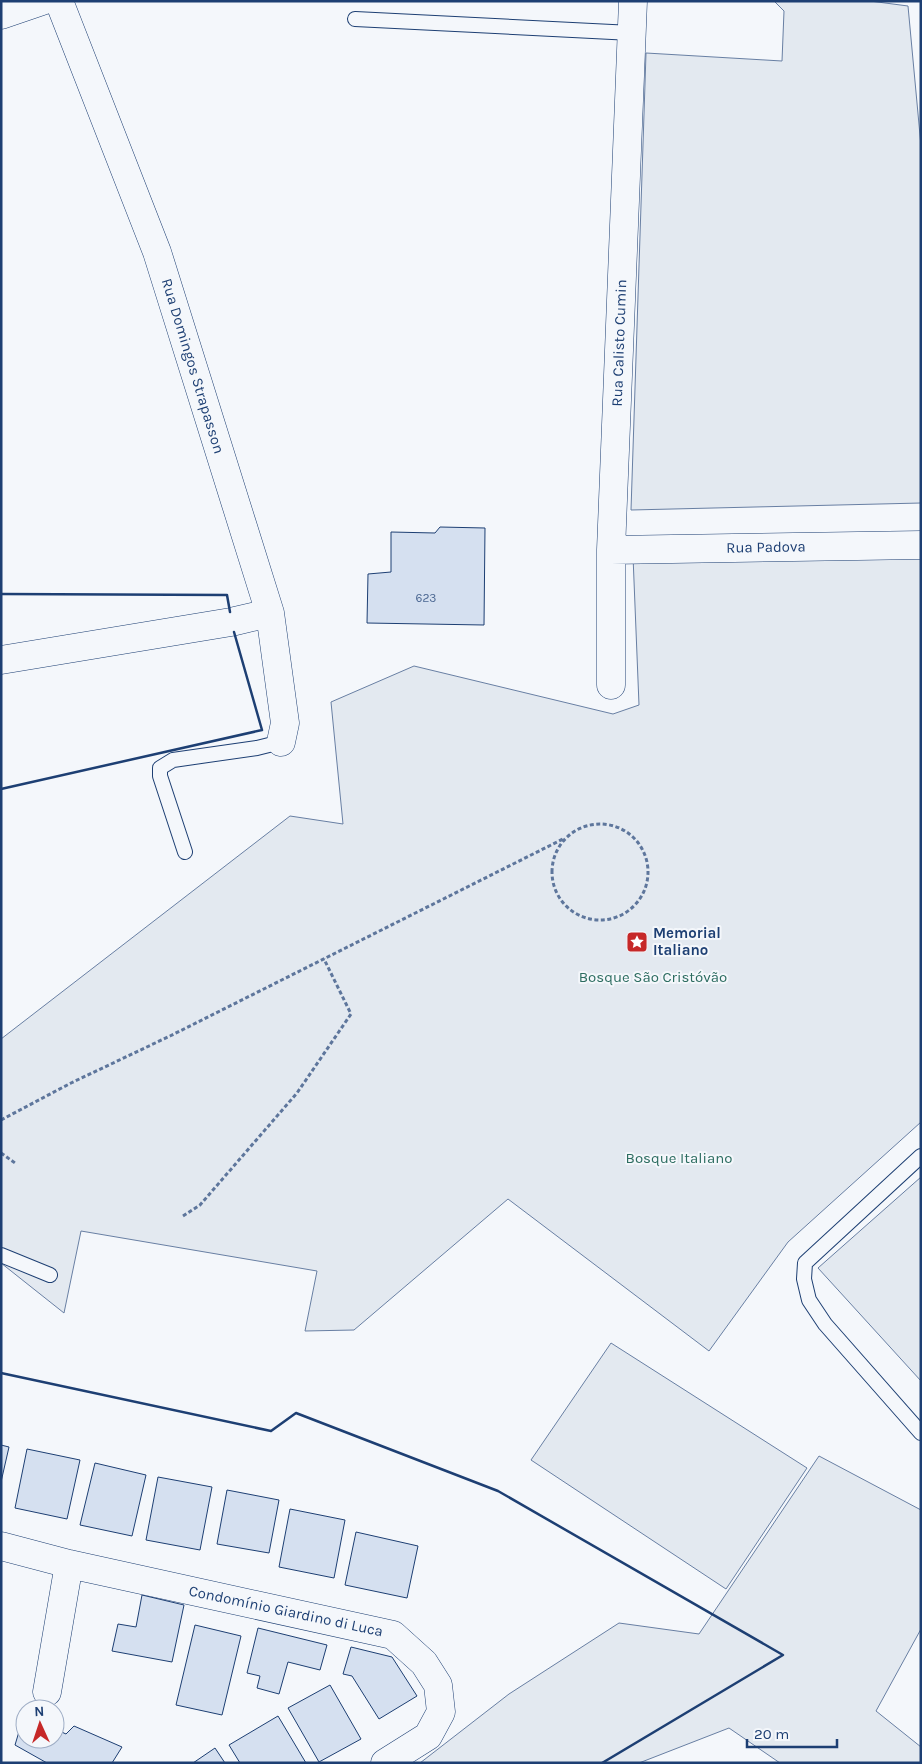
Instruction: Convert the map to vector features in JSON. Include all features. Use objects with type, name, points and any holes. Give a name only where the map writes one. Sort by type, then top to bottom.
[{"type":"street","points":[[1,15],[42,1]]},
{"type":"street","name":"Rua Domingos Strapasson","points":[[59,1],[157,252],[270,613],[285,723],[281,742]]},
{"type":"street","name":"Rua Calisto Cumin","points":[[611,685],[610,550],[632,1]]},
{"type":"street","name":"Rua Padova","points":[[610,550],[921,545]]},
{"type":"street","points":[[1,660],[231,622],[270,613]]},
{"type":"street","name":"Condomínio Giardino di Luca","points":[[1,1546],[69,1564],[392,1635],[424,1663],[438,1686],[441,1712],[428,1736],[385,1763]]},
{"type":"street","points":[[47,1692],[69,1564]]},
{"type":"lane","points":[[355,19],[632,33]]},
{"type":"lane","points":[[185,852],[160,776],[160,768],[173,760],[257,748],[281,742]]},
{"type":"lane","points":[[921,1156],[805,1264],[804,1280],[809,1300],[825,1324],[921,1433]]},
{"type":"lane","points":[[1,1255],[50,1275]]},
{"type":"path","points":[[1,1120],[71,1083],[170,1036],[563,839],[578,828],[593,824],[609,824],[624,829],[637,839],[645,853],[649,868],[648,884],[641,898],[629,911],[613,919],[595,920],[578,916],[564,905],[554,889],[551,872],[554,854],[563,839]]},
{"type":"path","points":[[183,1216],[200,1205],[297,1093],[351,1014],[324,959]]},
{"type":"path","points":[[1,1153],[15,1163]]},
{"type":"green space","points":[[774,1],[870,1],[908,6],[921,146],[921,503],[631,510],[646,53],[782,61],[784,11]]},
{"type":"green space","name":"Bosque São Cristóvão","points":[[921,545],[921,1122],[788,1242],[709,1351],[508,1199],[354,1330],[305,1331],[317,1271],[81,1231],[64,1313],[1,1263],[1,1039],[290,816],[343,824],[331,702],[414,666],[613,714],[639,705],[633,556]]},
{"type":"green space","points":[[921,1177],[921,1381],[818,1268]]},
{"type":"green space","points":[[611,1343],[807,1468],[726,1589],[531,1460]]},
{"type":"green space","points":[[819,1456],[921,1510],[921,1629],[876,1711],[921,1747],[921,1763],[780,1763],[729,1728],[639,1763],[420,1763],[509,1694],[619,1623],[699,1634]]},
{"type":"building","points":[[440,527],[485,528],[484,625],[367,623],[368,574],[391,572],[391,532],[435,533]]},
{"type":"building","points":[[1,1445],[9,1447],[1,1482]]},
{"type":"building","points":[[27,1449],[80,1460],[67,1519],[15,1508]]},
{"type":"building","points":[[95,1463],[146,1475],[132,1536],[80,1525]]},
{"type":"building","points":[[158,1477],[212,1487],[200,1550],[146,1540]]},
{"type":"building","points":[[227,1490],[279,1500],[269,1553],[217,1544]]},
{"type":"building","points":[[290,1509],[345,1520],[334,1578],[279,1567]]},
{"type":"building","points":[[356,1532],[418,1546],[407,1598],[345,1585]]},
{"type":"building","points":[[142,1595],[184,1605],[172,1662],[112,1651],[118,1624],[136,1627]]},
{"type":"building","points":[[195,1625],[241,1636],[222,1715],[176,1705]]},
{"type":"building","points":[[258,1628],[327,1645],[320,1670],[288,1662],[279,1694],[257,1688],[260,1676],[247,1673]]},
{"type":"building","points":[[351,1647],[392,1657],[417,1696],[379,1719],[352,1676],[343,1674]]},
{"type":"building","points":[[330,1685],[361,1739],[319,1762],[288,1708]]},
{"type":"building","points":[[278,1716],[306,1763],[240,1763],[229,1745]]},
{"type":"building","points":[[74,1726],[122,1747],[112,1763],[47,1763],[22,1749],[65,1749],[65,1734]]},
{"type":"building","points":[[215,1748],[225,1763],[193,1763]]},
{"type":"wall","points":[[1,594],[227,595],[230,612]]},
{"type":"wall","points":[[1,789],[262,730],[234,632]]},
{"type":"wall","points":[[1,1373],[271,1431],[296,1413],[498,1491],[783,1655],[602,1763]]},
{"type":"place","name":"Memorial Italiano","points":[[637,942]]},
{"type":"park label","name":"Bosque Italiano","points":[[679,1158]]}]
